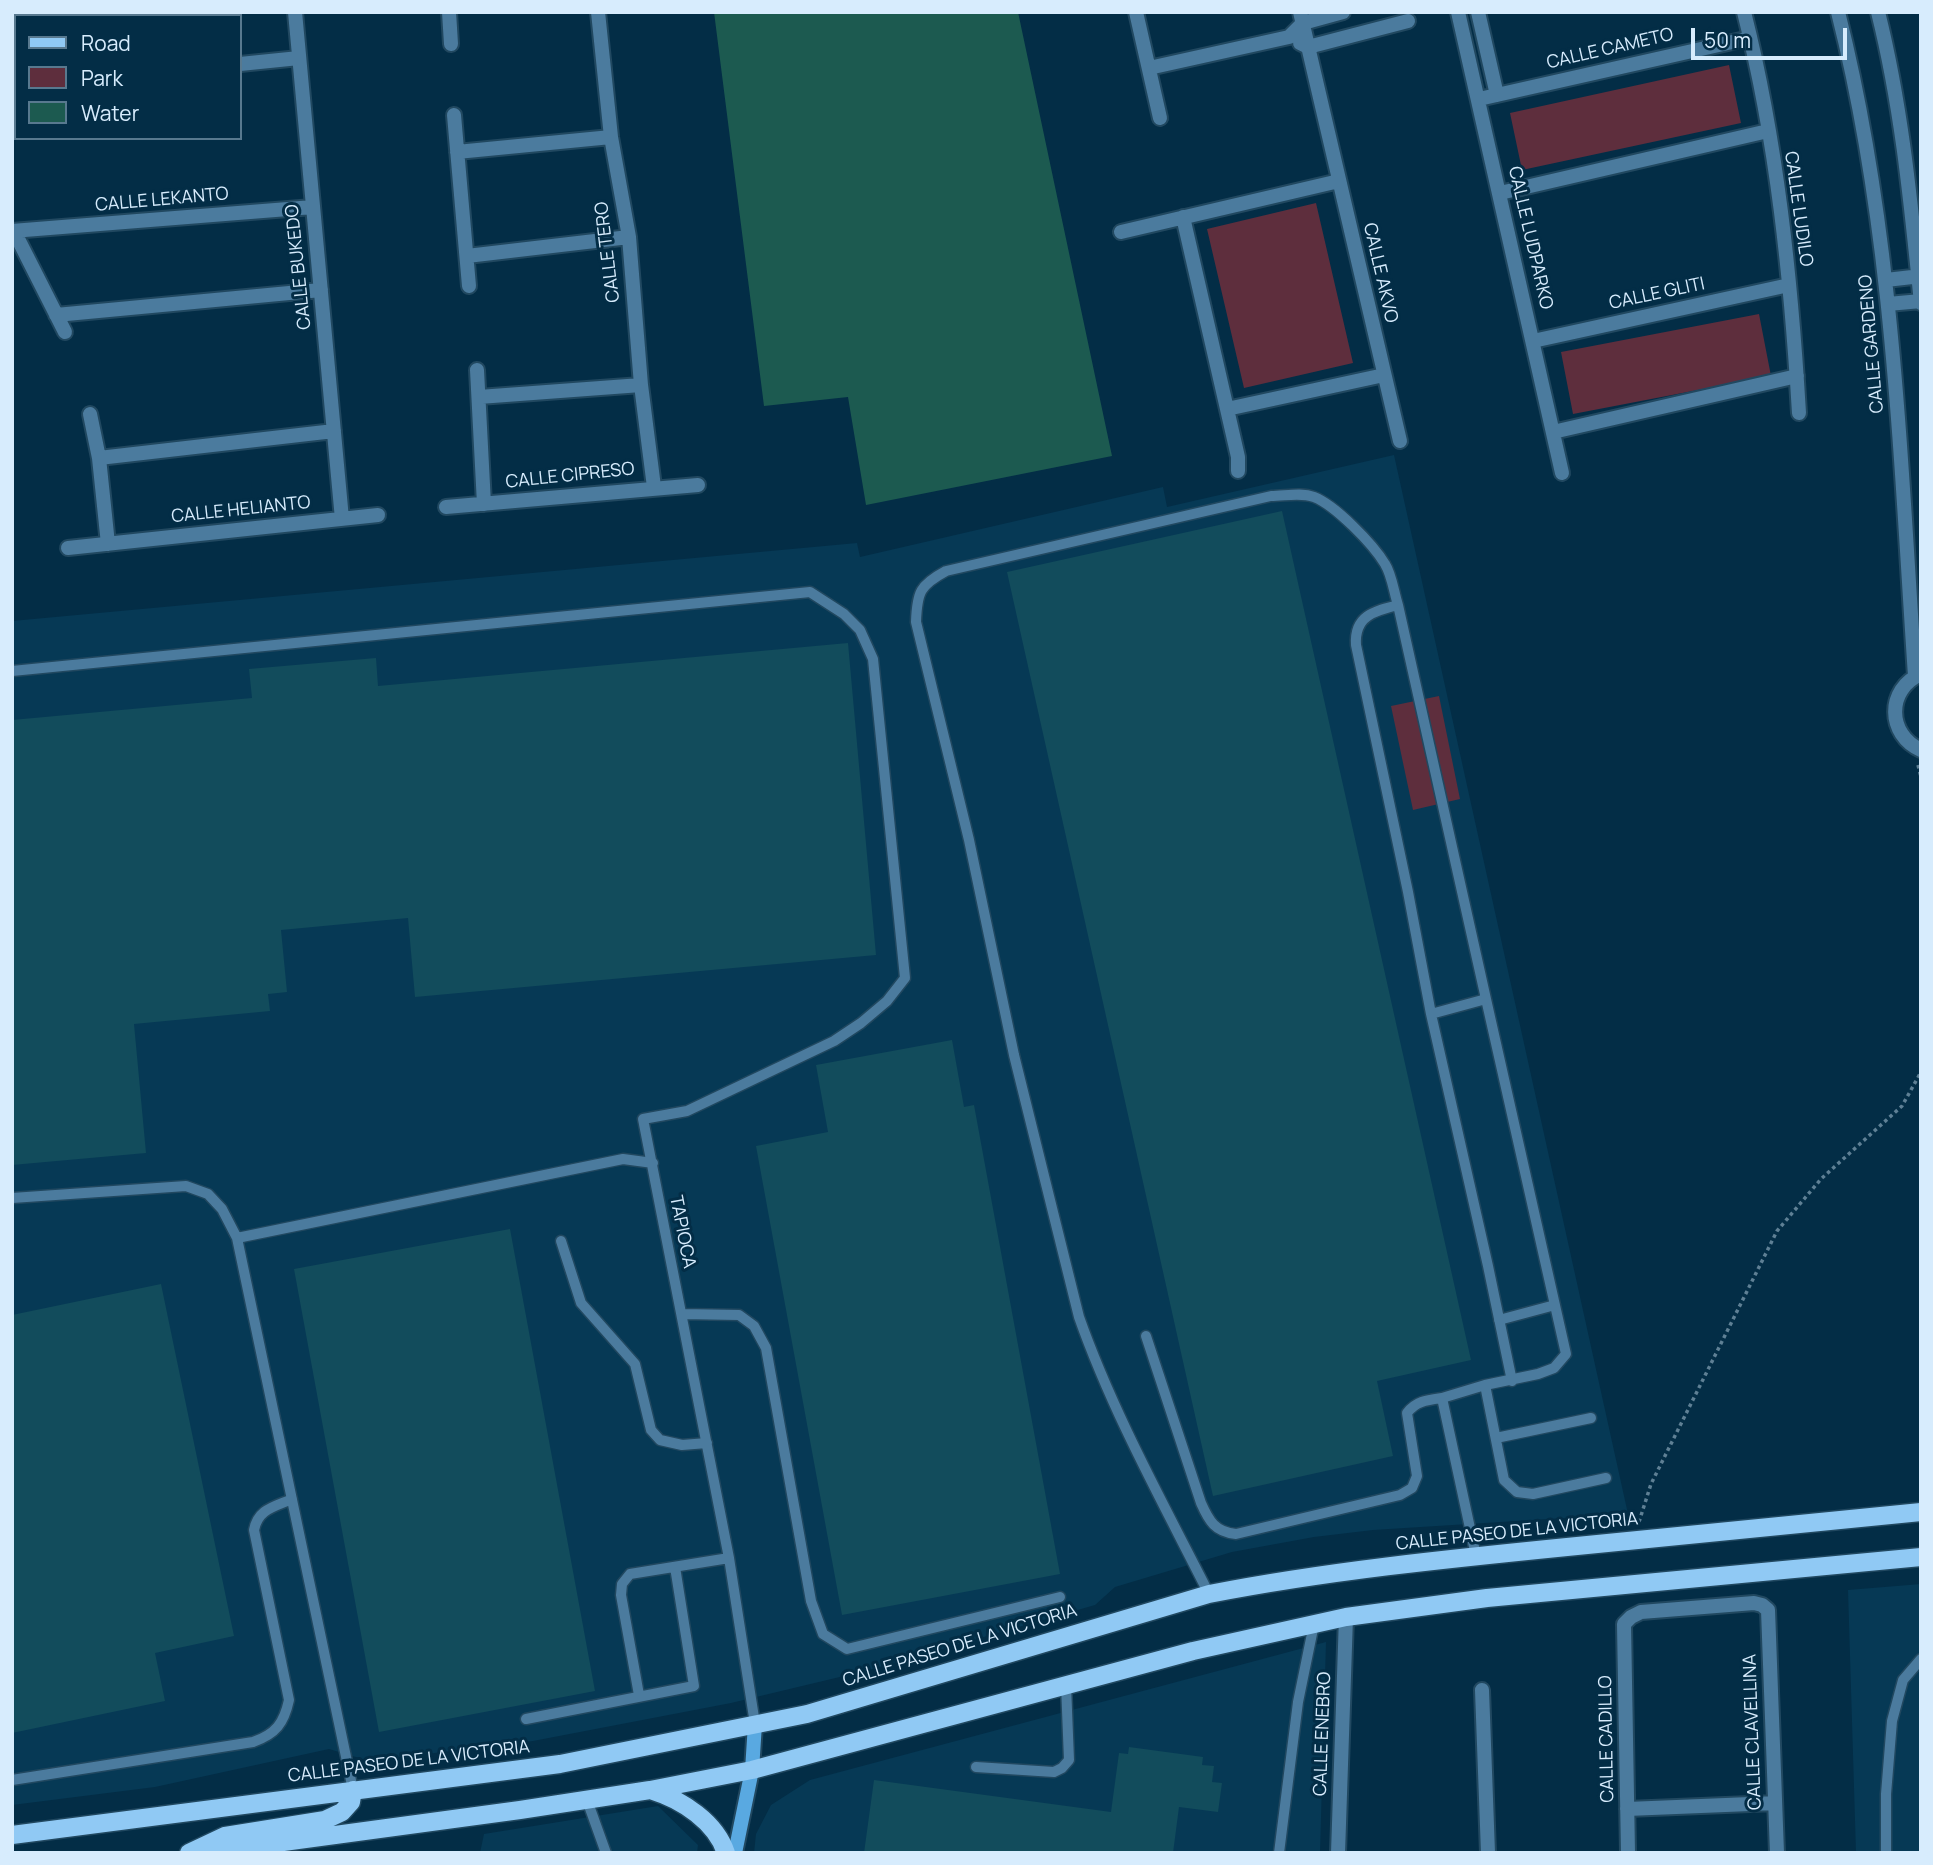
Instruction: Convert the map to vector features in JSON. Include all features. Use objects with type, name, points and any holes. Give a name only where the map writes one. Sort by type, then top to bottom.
[{"type":"main road","name":"CALLE PASEO DE LA VICTORIA","points":[[12,1835],[560,1764],[819,1710],[1209,1594],[1345,1571],[1921,1513]]},
{"type":"main road","points":[[202,1853],[587,1800],[752,1770],[1193,1651],[1346,1617],[1487,1598],[1921,1557]]},
{"type":"main road","points":[[189,1853],[225,1836],[325,1820],[342,1812],[351,1802],[353,1790]]},
{"type":"main road","points":[[650,1790],[674,1798],[696,1813],[714,1832],[726,1853]]},
{"type":"street","name":"CALLE BUKEDO","points":[[295,12],[342,519]]},
{"type":"street","points":[[450,12],[452,44]]},
{"type":"street","name":"CALLE TERO","points":[[598,12],[611,136],[629,237],[641,385],[654,487]]},
{"type":"street","points":[[1136,12],[1160,118]]},
{"type":"street","points":[[1289,37],[1301,18],[1343,12]]},
{"type":"street","name":"CALLE LUDPARKO","points":[[1458,12],[1562,472]]},
{"type":"street","points":[[1478,12],[1497,95]]},
{"type":"street","name":"CALLE LUDILO","points":[[1744,12],[1768,131],[1789,285],[1799,413]]},
{"type":"street","name":"CALLE GARDENO","points":[[1838,12],[1870,161],[1886,280],[1918,675]]},
{"type":"street","points":[[1878,12],[1898,102],[1907,162],[1921,302],[1888,304]]},
{"type":"street","points":[[1149,68],[1289,37],[1308,47],[1410,15]]},
{"type":"street","name":"CALLE AKVO","points":[[1301,18],[1400,441]]},
{"type":"street","name":"CALLE CAMETO","points":[[1479,99],[1750,38]]},
{"type":"street","points":[[242,64],[299,58]]},
{"type":"street","points":[[454,114],[469,286]]},
{"type":"street","points":[[1500,193],[1768,131]]},
{"type":"street","points":[[457,152],[611,136]]},
{"type":"street","points":[[1121,232],[1339,181]]},
{"type":"street","name":"CALLE LEKANTO","points":[[65,332],[13,231],[313,206]]},
{"type":"street","points":[[1183,218],[1238,457],[1238,471]]},
{"type":"street","points":[[467,256],[629,237]]},
{"type":"street","points":[[1886,280],[1919,276]]},
{"type":"street","name":"CALLE GLITI","points":[[1533,341],[1789,285]]},
{"type":"street","points":[[56,315],[321,290]]},
{"type":"street","points":[[477,370],[484,504]]},
{"type":"street","points":[[1227,409],[1384,374]]},
{"type":"street","points":[[1553,432],[1797,376]]},
{"type":"street","points":[[479,397],[641,385]]},
{"type":"street","points":[[90,414],[99,458],[108,544]]},
{"type":"street","points":[[99,458],[334,431]]},
{"type":"street","name":"CALLE CIPRESO","points":[[446,507],[698,485]]},
{"type":"street","name":"CALLE HELIANTO","points":[[68,548],[378,515]]},
{"type":"street","points":[[1918,675],[1900,691],[1894,711],[1899,732],[1905,740],[1921,750]]},
{"type":"street","name":"CALLE CLAVELLINA","points":[[1624,1624],[1642,1612],[1754,1603],[1768,1610],[1777,1853]]},
{"type":"street","name":"CALLE ENEBRO","points":[[1338,1853],[1346,1617]]},
{"type":"street","name":"CALLE CADILLO","points":[[1624,1624],[1628,1853]]},
{"type":"street","points":[[1482,1690],[1488,1853]]},
{"type":"street","points":[[735,1853],[752,1770],[755,1724]]},
{"type":"street","points":[[1627,1809],[1775,1804]]},
{"type":"lane","points":[[1146,1336],[1201,1503],[1213,1526],[1224,1533],[1236,1534],[1400,1495],[1412,1488],[1417,1476],[1407,1413],[1412,1406],[1554,1368],[1566,1354],[1398,606],[1386,565],[1359,533],[1315,498],[1298,495],[1271,496],[946,571],[926,582],[917,598],[916,622],[969,840],[1014,1055],[1079,1317],[1116,1408],[1209,1594]]},
{"type":"lane","name":"TAPIOCA","points":[[12,671],[810,592],[844,614],[860,630],[873,659],[905,978],[887,1001],[834,1041],[687,1111],[643,1119],[729,1558],[755,1724]]},
{"type":"lane","points":[[1398,606],[1375,611],[1364,619],[1355,632],[1356,645],[1431,1014],[1512,1381]]},
{"type":"lane","points":[[1431,1014],[1486,999]]},
{"type":"lane","points":[[237,1238],[623,1158],[653,1163]]},
{"type":"lane","points":[[12,1198],[186,1186],[208,1194],[222,1209],[237,1238],[353,1790]]},
{"type":"lane","points":[[561,1241],[581,1303],[635,1364],[651,1430],[660,1440],[682,1445],[707,1443]]},
{"type":"lane","points":[[1499,1320],[1555,1305]]},
{"type":"lane","points":[[682,1314],[739,1315],[754,1326],[766,1348],[811,1601],[823,1634],[847,1649],[1060,1597]]},
{"type":"lane","points":[[1485,1385],[1504,1480],[1517,1492],[1534,1494],[1606,1478]]},
{"type":"lane","points":[[1442,1398],[1476,1556]]},
{"type":"lane","points":[[1496,1438],[1591,1418]]},
{"type":"lane","points":[[12,1780],[253,1742],[267,1737],[285,1720],[289,1700],[254,1530],[256,1519],[265,1511],[292,1499]]},
{"type":"lane","points":[[639,1695],[621,1595],[622,1584],[630,1574],[729,1558]]},
{"type":"lane","points":[[526,1719],[694,1685],[675,1567]]},
{"type":"lane","points":[[1279,1853],[1298,1702],[1314,1624]]},
{"type":"lane","points":[[1886,1853],[1886,1794],[1892,1721],[1903,1680],[1921,1659]]},
{"type":"lane","points":[[976,1767],[1054,1772],[1062,1768],[1069,1760],[1066,1685]]},
{"type":"lane","points":[[587,1800],[606,1853]]},
{"type":"path","points":[[1633,1541],[1651,1484],[1777,1231],[1821,1179],[1902,1106],[1921,1072]]},
{"type":"shaded area","points":[[1394,455],[1628,1514],[1373,1530],[1314,1537],[1232,1552],[1115,1587],[1095,1605],[869,1670],[731,1703],[533,1741],[369,1761],[329,1749],[155,1787],[12,1805],[12,621],[857,543],[860,557],[1163,487],[1167,507]]},
{"type":"shaded area","points":[[1921,1584],[1921,1853],[1856,1853],[1848,1590]]},
{"type":"shaded area","points":[[1326,1642],[1320,1853],[754,1853],[756,1834],[771,1805],[810,1780]]},
{"type":"shaded area","points":[[658,1806],[698,1845],[697,1853],[480,1853],[484,1834]]},
{"type":"green space","points":[[1729,65],[1741,123],[1522,170],[1510,113]]},
{"type":"green space","points":[[1316,203],[1353,363],[1244,388],[1207,229]]},
{"type":"green space","points":[[1759,314],[1771,376],[1573,414],[1561,352]]},
{"type":"green space","points":[[1439,696],[1460,799],[1413,810],[1391,706]]},
{"type":"water","points":[[714,12],[1018,12],[1112,456],[866,505],[848,397],[764,406]]},
{"type":"building","points":[[1282,511],[1471,1360],[1377,1381],[1393,1456],[1213,1496],[1007,572]]},
{"type":"building","points":[[848,643],[876,955],[415,997],[408,918],[281,930],[287,992],[268,994],[270,1011],[134,1024],[146,1153],[12,1165],[12,720],[252,698],[249,669],[376,658],[378,686]]},
{"type":"building","points":[[952,1040],[964,1107],[974,1105],[1060,1574],[842,1615],[756,1146],[828,1132],[816,1065]]},
{"type":"building","points":[[510,1229],[595,1691],[379,1732],[294,1269]]},
{"type":"building","points":[[161,1284],[234,1636],[155,1653],[165,1701],[12,1733],[12,1315]]},
{"type":"building","points":[[1129,1747],[1203,1757],[1202,1765],[1214,1766],[1212,1782],[1222,1783],[1218,1812],[1179,1807],[1173,1853],[864,1853],[874,1780],[1111,1812],[1119,1753],[1128,1754]]}]
